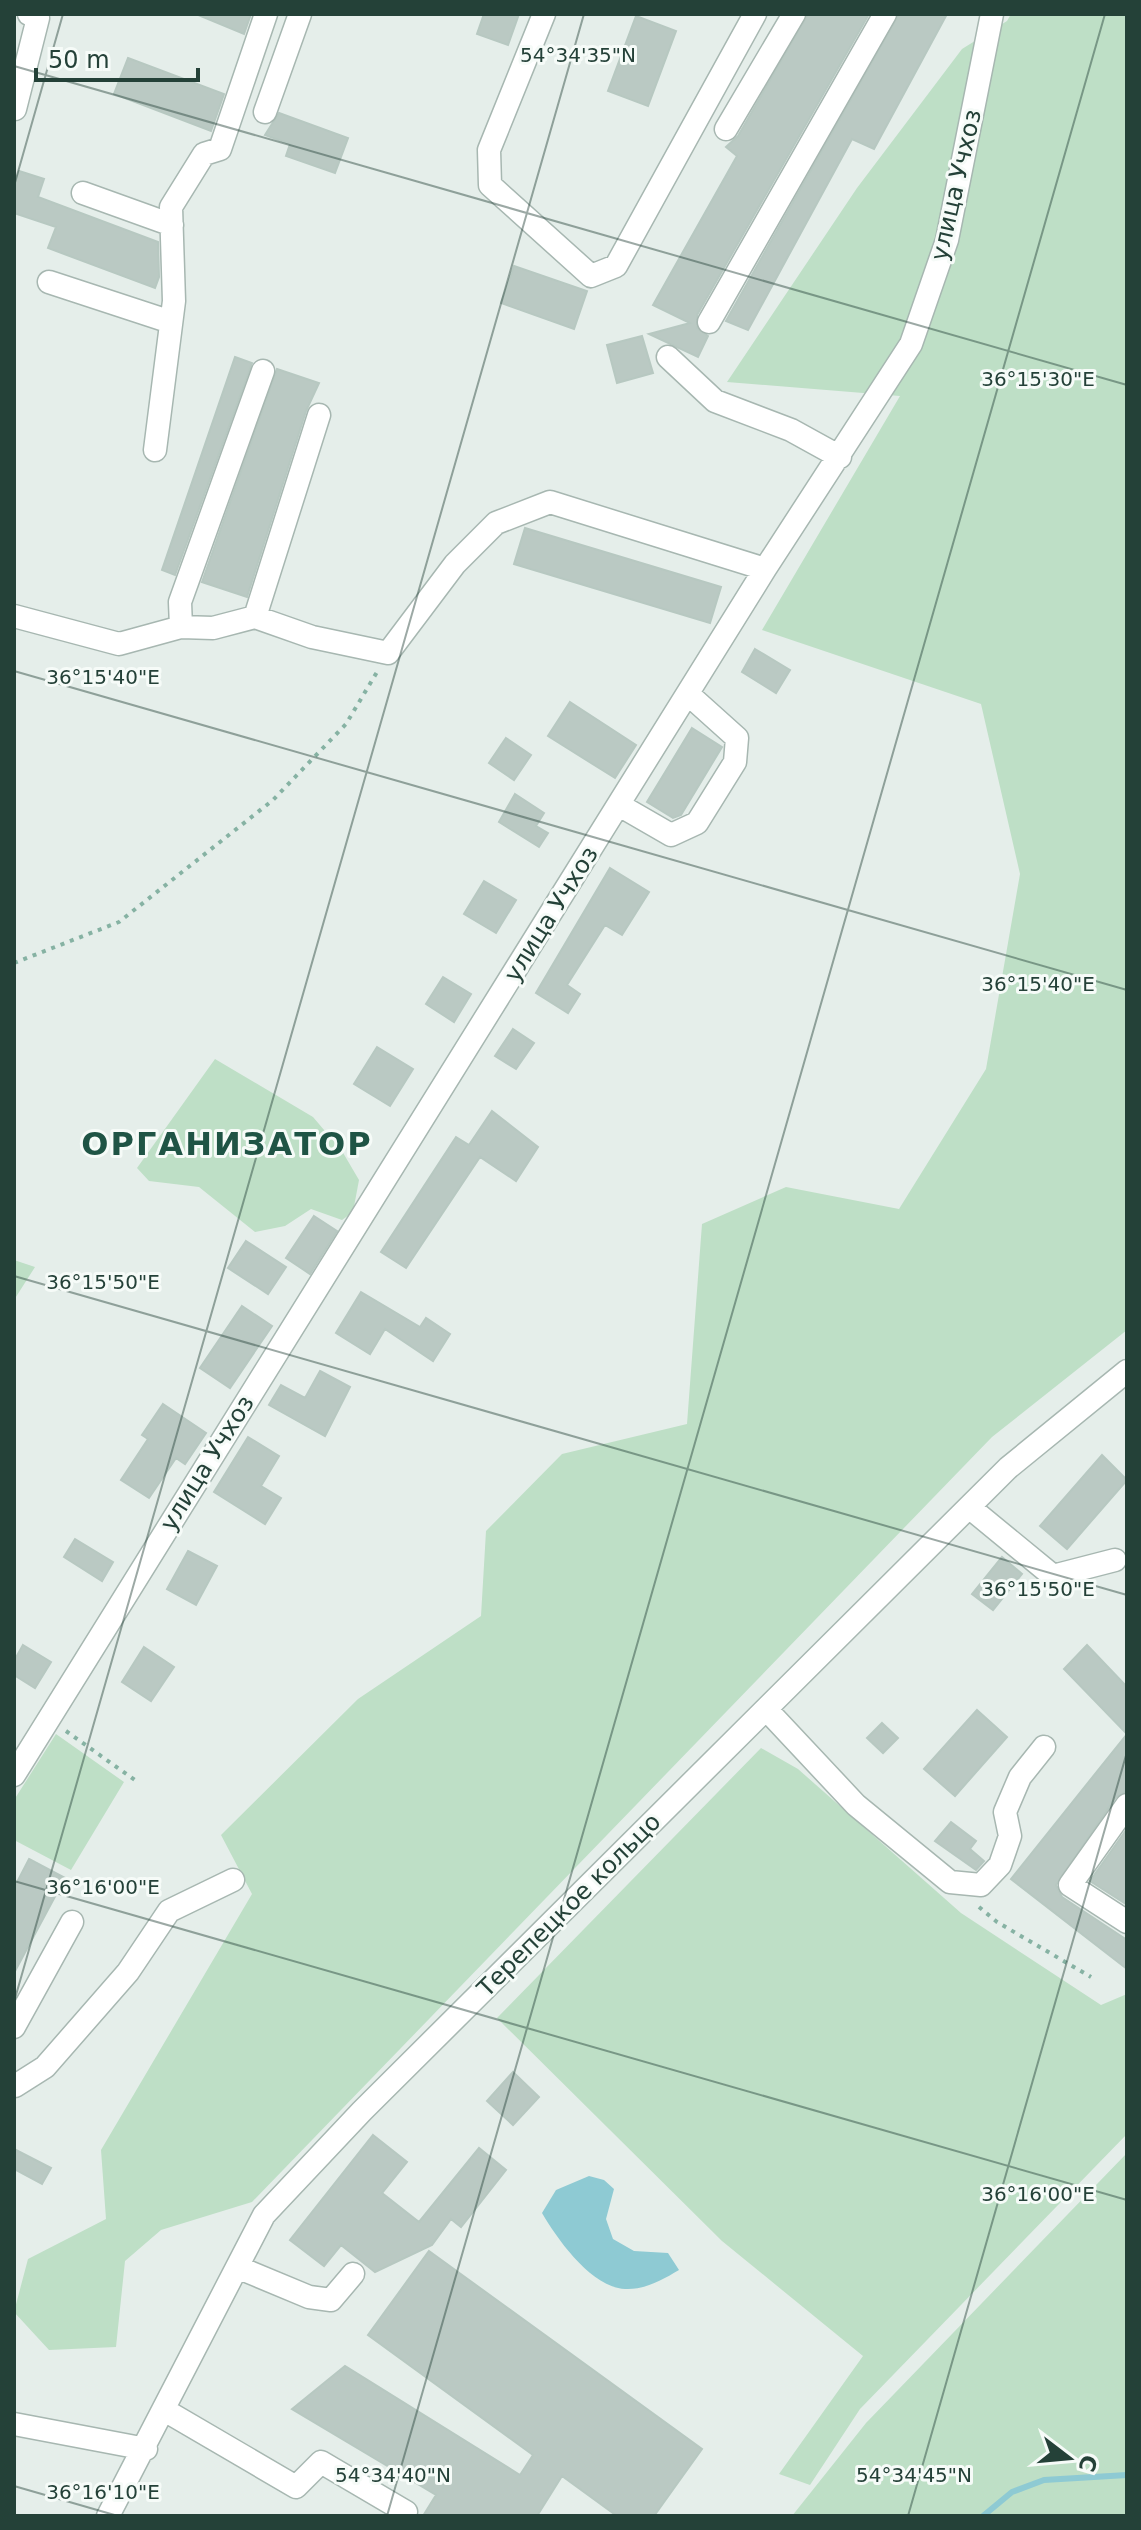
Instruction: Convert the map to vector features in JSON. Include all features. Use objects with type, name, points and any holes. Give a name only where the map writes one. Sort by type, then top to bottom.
[{"type":"street","points":[[15,109],[38,18],[29,14]]},
{"type":"street","points":[[155,450],[175,264],[171,207],[204,154],[220,149],[266,14]]},
{"type":"street","points":[[265,112],[300,14]]},
{"type":"street","points":[[544,14],[489,150],[490,185],[591,276],[616,266],[755,14]]},
{"type":"street","points":[[726,129],[794,14]]},
{"type":"street","points":[[709,322],[885,14]]},
{"type":"street","name":"улица Учхоз","points":[[14,1775],[765,569],[911,344],[947,240],[992,14]]},
{"type":"street","points":[[83,193],[172,225]]},
{"type":"street","points":[[49,282],[171,322]]},
{"type":"street","points":[[668,357],[715,401],[791,430],[840,457]]},
{"type":"street","points":[[181,627],[180,602],[263,371]]},
{"type":"street","points":[[255,617],[319,415]]},
{"type":"street","points":[[14,616],[119,644],[181,627],[213,628],[255,617],[312,637],[388,653],[455,564],[496,523],[550,502],[765,569]]},
{"type":"street","points":[[619,805],[671,835],[697,823],[720,787],[735,762],[737,738],[688,694]]},
{"type":"street","name":"Терепецкое кольцо","points":[[118,2512],[146,2449],[264,2215],[322,2153],[1008,1468],[1127,1371]]},
{"type":"street","points":[[969,1507],[1053,1576],[1115,1560]]},
{"type":"street","points":[[766,1709],[856,1805],[950,1882],[981,1885],[1000,1865],[1010,1836],[1005,1812],[1020,1777],[1044,1747]]},
{"type":"street","points":[[1127,1805],[1070,1885],[1127,1922]]},
{"type":"street","points":[[14,2085],[45,2067],[128,1972],[169,1911],[233,1880]]},
{"type":"street","points":[[14,2027],[72,1922]]},
{"type":"street","points":[[237,2267],[309,2297],[331,2300],[353,2274]]},
{"type":"street","points":[[166,2411],[296,2487],[321,2462],[406,2512]]},
{"type":"street","points":[[14,2424],[146,2449]]},
{"type":"path","points":[[14,963],[119,922],[273,800],[346,724],[388,653]]},
{"type":"path","points":[[48,1717],[139,1783]]},
{"type":"path","points":[[950,1882],[997,1922],[1091,1977]]},
{"type":"green space","points":[[1011,14],[1127,14],[1127,1330],[992,1437],[252,2202],[161,2230],[125,2261],[116,2347],[49,2350],[14,2312],[28,2259],[106,2219],[101,2150],[252,1894],[221,1835],[358,1699],[481,1616],[486,1531],[562,1454],[687,1424],[702,1224],[786,1187],[899,1209],[986,1069],[1020,874],[981,704],[762,630],[900,396],[727,382],[857,188],[962,49],[1007,21]]},
{"type":"green space","points":[[215,1059],[313,1117],[342,1151],[359,1180],[353,1212],[342,1220],[311,1209],[285,1226],[255,1232],[199,1187],[149,1181],[137,1168]]},
{"type":"green space","points":[[14,1260],[35,1267],[14,1300]]},
{"type":"green space","points":[[56,1734],[124,1782],[71,1870],[14,1840],[14,1800]]},
{"type":"green space","points":[[761,1748],[798,1769],[961,1913],[1101,2005],[1127,1994],[1127,2134],[860,2409],[810,2485],[779,2474],[863,2356],[722,2241],[497,2018]]},
{"type":"green space","points":[[1127,2153],[1127,2516],[792,2516],[866,2423]]},
{"type":"water","points":[[589,2176],[604,2180],[614,2189],[606,2219],[613,2239],[634,2251],[668,2253],[679,2270],[646,2286],[625,2289],[600,2280],[577,2260],[542,2213],[556,2190]]},
{"type":"building","points":[[196,14],[251,14],[244,34]]},
{"type":"building","points":[[484,14],[519,14],[508,45],[477,34]]},
{"type":"building","points":[[808,14],[869,14],[697,315],[697,328],[708,336],[698,357],[649,334],[690,323],[653,305],[737,156],[726,147],[738,136]]},
{"type":"building","points":[[899,14],[947,14],[874,149],[852,139],[748,330],[726,321]]},
{"type":"building","points":[[636,16],[676,31],[648,106],[608,91]]},
{"type":"building","points":[[128,58],[224,94],[211,131],[114,94]]},
{"type":"building","points":[[279,113],[348,138],[335,173],[286,156],[290,144],[265,135]]},
{"type":"building","points":[[19,171],[44,179],[38,197],[158,242],[159,277],[155,288],[48,248],[56,227],[14,213],[14,186]]},
{"type":"building","points":[[514,266],[587,291],[574,329],[501,303]]},
{"type":"building","points":[[642,336],[653,373],[617,383],[607,345]]},
{"type":"building","points":[[235,357],[252,363],[175,575],[162,570]]},
{"type":"building","points":[[277,369],[319,383],[306,411],[247,597],[202,582]]},
{"type":"building","points":[[525,528],[721,587],[710,623],[514,564]]},
{"type":"building","points":[[755,649],[790,670],[776,693],[742,672]]},
{"type":"building","points":[[570,702],[636,745],[615,778],[548,736]]},
{"type":"building","points":[[692,728],[722,747],[681,815],[673,818],[647,802]]},
{"type":"building","points":[[506,738],[531,755],[514,780],[489,763]]},
{"type":"building","points":[[515,794],[544,813],[536,826],[548,833],[539,847],[499,822]]},
{"type":"building","points":[[610,868],[649,892],[622,935],[605,925],[567,985],[580,994],[568,1013],[536,993]]},
{"type":"building","points":[[484,881],[516,900],[496,933],[464,914]]},
{"type":"building","points":[[443,977],[471,994],[454,1022],[426,1004]]},
{"type":"building","points":[[513,1029],[534,1043],[516,1069],[495,1056]]},
{"type":"building","points":[[377,1047],[413,1069],[390,1106],[354,1084]]},
{"type":"building","points":[[492,1111],[538,1147],[516,1181],[480,1157],[406,1268],[381,1252],[456,1137],[469,1145]]},
{"type":"building","points":[[314,1216],[337,1231],[310,1274],[286,1258]]},
{"type":"building","points":[[246,1241],[286,1267],[268,1294],[228,1268]]},
{"type":"building","points":[[361,1292],[420,1327],[426,1318],[450,1334],[433,1361],[385,1329],[370,1354],[336,1333]]},
{"type":"building","points":[[242,1306],[272,1326],[230,1388],[200,1368]]},
{"type":"building","points":[[320,1371],[350,1387],[325,1436],[269,1405],[281,1385],[305,1398]]},
{"type":"building","points":[[163,1404],[206,1433],[185,1464],[176,1458],[149,1498],[121,1480],[148,1439],[142,1435]]},
{"type":"building","points":[[248,1437],[279,1456],[261,1486],[281,1498],[265,1524],[214,1492]]},
{"type":"building","points":[[1102,1455],[1127,1480],[1067,1549],[1040,1526]]},
{"type":"building","points":[[75,1539],[113,1562],[102,1581],[64,1557]]},
{"type":"building","points":[[188,1551],[217,1566],[196,1605],[167,1589]]},
{"type":"building","points":[[1002,1557],[1022,1574],[993,1610],[972,1594]]},
{"type":"building","points":[[23,1645],[51,1662],[35,1688],[14,1675],[14,1661]]},
{"type":"building","points":[[1087,1645],[1127,1687],[1127,1734],[1064,1669]]},
{"type":"building","points":[[144,1647],[174,1667],[151,1701],[122,1682]]},
{"type":"building","points":[[977,1710],[1007,1737],[955,1796],[924,1769]]},
{"type":"building","points":[[882,1723],[898,1738],[883,1753],[867,1738]]},
{"type":"building","points":[[1127,1734],[1127,1791],[1116,1797],[1056,1885],[1062,1897],[1127,1940],[1127,1969],[1011,1879]]},
{"type":"building","points":[[951,1822],[976,1841],[970,1849],[984,1861],[976,1870],[935,1841]]},
{"type":"building","points":[[1127,1829],[1127,1902],[1126,1904],[1090,1881]]},
{"type":"building","points":[[29,1859],[65,1878],[14,1973],[14,1888]]},
{"type":"building","points":[[513,2072],[539,2097],[513,2125],[487,2101]]},
{"type":"building","points":[[373,2135],[407,2162],[382,2193],[419,2222],[479,2148],[506,2170],[461,2227],[451,2219],[432,2245],[375,2272],[341,2245],[324,2266],[290,2240]]},
{"type":"building","points":[[14,2149],[51,2168],[42,2184],[14,2169]]},
{"type":"building","points":[[429,2251],[702,2449],[654,2516],[617,2516],[562,2476],[537,2516],[423,2516],[436,2495],[292,2409],[345,2366],[520,2475],[533,2455],[368,2335]]},
{"type":"waterway","points":[[983,2516],[1012,2492],[1044,2480],[1127,2475]]},
{"type":"district","name":"ОРГАНИЗАТОР","points":[[227,1144]]}]
